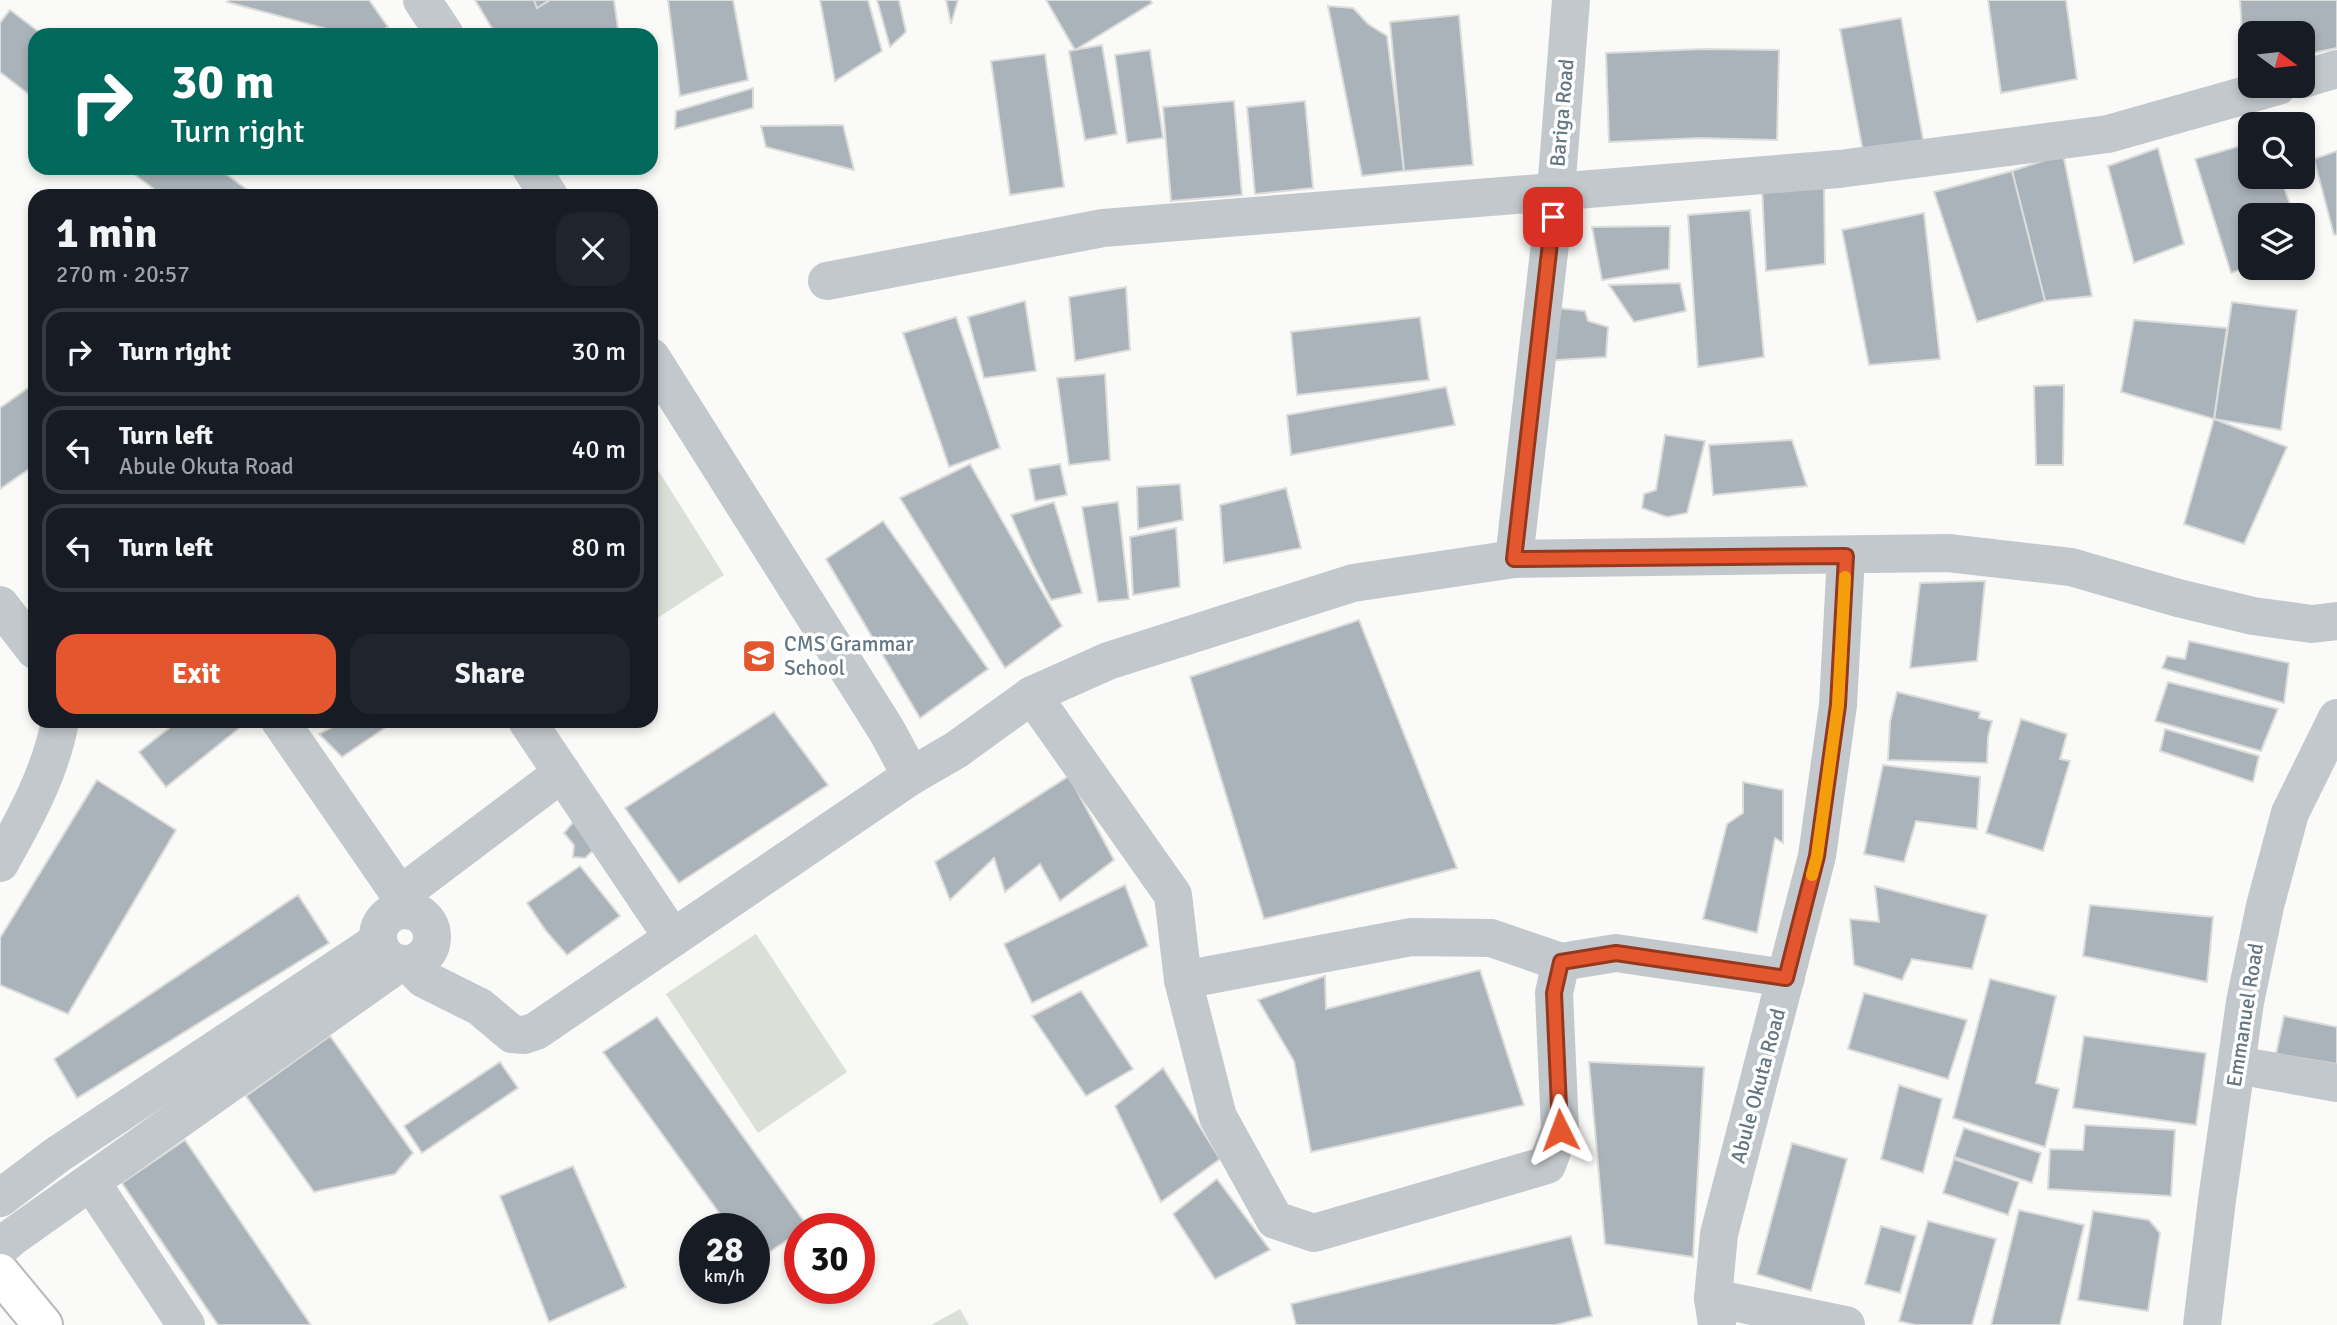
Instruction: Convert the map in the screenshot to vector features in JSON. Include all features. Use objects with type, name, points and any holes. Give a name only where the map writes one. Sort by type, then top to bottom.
[{"type":"main road","points":[[0,1272],[43,1325]]},
{"type":"street","points":[[422,0],[440,28]]},
{"type":"street","name":"Bariga Road","points":[[1514,559],[1556,191],[1571,0]]},
{"type":"street","points":[[2315,75],[2337,69]]},
{"type":"street","points":[[827,281],[1104,228],[1839,169],[2108,134],[2238,97]]},
{"type":"street","points":[[658,368],[887,731],[911,776]]},
{"type":"street","points":[[0,1198],[57,1155],[404,953],[459,972],[480,1007],[512,1034],[524,1035],[536,1031],[911,776],[956,750],[1032,695],[1108,661],[1353,583],[1514,559],[1948,553],[2071,567],[2178,598],[2253,616],[2312,624],[2337,621]]},
{"type":"street","name":"Abule Okuta Road","points":[[1715,1312],[1719,1234],[1817,856],[1838,705],[1846,556]]},
{"type":"street","points":[[0,605],[28,641]]},
{"type":"street","points":[[1032,695],[1173,895],[1183,980],[1218,1117],[1275,1220],[1314,1233],[1547,1166],[1560,1130],[1554,993],[1561,962]]},
{"type":"street","name":"Emmanuel Road","points":[[2203,1325],[2217,1200],[2245,1002],[2260,930],[2290,813],[2337,718]]},
{"type":"street","points":[[0,863],[27,814],[57,741],[59,728]]},
{"type":"street","points":[[0,1248],[432,933],[428,923],[406,903],[285,728]]},
{"type":"street","points":[[532,728],[673,938]]},
{"type":"street","points":[[406,903],[562,773]]},
{"type":"street","points":[[1183,980],[1412,937],[1491,938],[1561,962],[1616,953],[1786,978]]},
{"type":"street","points":[[2237,1065],[2337,1083]]},
{"type":"street","points":[[57,1155],[86,1185],[186,1325]]},
{"type":"street","points":[[1715,1312],[1846,1325]]},
{"type":"shaded area","points":[[658,470],[724,575],[658,617]]},
{"type":"shaded area","points":[[756,934],[847,1072],[758,1133],[666,994]]},
{"type":"shaded area","points":[[960,1309],[969,1325],[931,1325]]},
{"type":"building","points":[[369,0],[388,27],[323,28],[227,2]]},
{"type":"building","points":[[475,0],[614,0],[618,28],[492,28]]},
{"type":"building","points":[[534,0],[550,0],[537,8]]},
{"type":"building","points":[[668,0],[733,0],[748,80],[680,96]]},
{"type":"building","points":[[820,0],[868,0],[882,51],[835,81]]},
{"type":"building","points":[[877,0],[899,0],[906,32],[890,47]]},
{"type":"building","points":[[946,0],[958,0],[951,24]]},
{"type":"building","points":[[1046,0],[1150,0],[1152,3],[1075,50]]},
{"type":"building","points":[[1988,0],[2066,0],[2077,79],[2001,93]]},
{"type":"building","points":[[2240,0],[2337,0],[2337,48],[2315,53],[2315,21],[2241,21]]},
{"type":"building","points":[[1328,6],[1353,8],[1368,24],[1387,36],[1404,171],[1362,176]]},
{"type":"building","points":[[10,10],[34,28],[28,28],[28,94],[0,72],[0,23]]},
{"type":"building","points":[[1459,15],[1473,165],[1404,171],[1390,22]]},
{"type":"building","points":[[1901,18],[1924,145],[1864,157],[1840,29]]},
{"type":"building","points":[[1102,45],[1117,134],[1085,140],[1069,51]]},
{"type":"building","points":[[1703,49],[1779,50],[1777,140],[1700,138],[1609,142],[1606,53]]},
{"type":"building","points":[[1150,50],[1163,138],[1127,143],[1115,55]]},
{"type":"building","points":[[1045,54],[1064,187],[1010,195],[991,61]]},
{"type":"building","points":[[753,88],[753,108],[675,129],[676,111]]},
{"type":"building","points":[[1234,101],[1242,195],[1171,201],[1163,107]]},
{"type":"building","points":[[1305,101],[1313,188],[1255,194],[1247,107]]},
{"type":"building","points":[[843,125],[854,170],[766,147],[761,126]]},
{"type":"building","points":[[2238,146],[2238,189],[2284,189],[2290,203],[2238,203],[2238,270],[2231,273],[2195,159]]},
{"type":"building","points":[[2158,148],[2184,244],[2134,263],[2108,166]]},
{"type":"building","points":[[2337,151],[2337,234],[2334,235],[2315,163],[2315,159]]},
{"type":"building","points":[[2063,154],[2092,296],[2045,301],[2012,171]]},
{"type":"building","points":[[2012,171],[2045,301],[1977,322],[1934,192]]},
{"type":"building","points":[[135,175],[227,175],[246,189],[154,189]]},
{"type":"building","points":[[1824,182],[1825,264],[1766,271],[1762,187]]},
{"type":"building","points":[[1750,210],[1764,357],[1698,367],[1688,215]]},
{"type":"building","points":[[1924,213],[1940,359],[1869,365],[1842,230]]},
{"type":"building","points":[[1670,226],[1669,269],[1602,280],[1592,227]]},
{"type":"building","points":[[1680,283],[1686,311],[1634,322],[1609,285]]},
{"type":"building","points":[[1126,287],[1130,350],[1075,361],[1069,297]]},
{"type":"building","points":[[1025,301],[1036,371],[984,378],[968,317]]},
{"type":"building","points":[[2232,302],[2297,310],[2281,430],[2214,419]]},
{"type":"building","points":[[1549,307],[1585,311],[1588,321],[1608,327],[1606,357],[1542,361]]},
{"type":"building","points":[[956,317],[1000,448],[949,467],[903,333]]},
{"type":"building","points":[[1420,317],[1429,380],[1297,395],[1291,332]]},
{"type":"building","points":[[2134,320],[2227,328],[2214,419],[2121,392]]},
{"type":"building","points":[[1105,374],[1110,460],[1069,465],[1057,378]]},
{"type":"building","points":[[2064,385],[2063,465],[2036,465],[2034,386]]},
{"type":"building","points":[[1446,387],[1455,425],[1291,455],[1287,415]]},
{"type":"building","points":[[28,388],[28,470],[0,489],[0,408]]},
{"type":"building","points":[[2214,419],[2287,447],[2244,544],[2184,524]]},
{"type":"building","points":[[1665,435],[1705,441],[1687,513],[1667,517],[1642,508],[1644,494],[1656,490]]},
{"type":"building","points":[[1792,440],[1807,486],[1713,495],[1709,445]]},
{"type":"building","points":[[970,464],[1062,626],[1005,668],[900,498]]},
{"type":"building","points":[[1060,464],[1067,495],[1035,501],[1029,469]]},
{"type":"building","points":[[1180,484],[1183,520],[1138,529],[1137,487]]},
{"type":"building","points":[[1286,488],[1301,548],[1224,563],[1220,505]]},
{"type":"building","points":[[1054,502],[1082,593],[1051,600],[1011,515]]},
{"type":"building","points":[[1118,502],[1129,599],[1098,602],[1082,507]]},
{"type":"building","points":[[883,521],[988,669],[920,718],[826,559]]},
{"type":"building","points":[[1176,528],[1180,587],[1133,595],[1130,537]]},
{"type":"building","points":[[1985,581],[1977,661],[1910,668],[1920,583]]},
{"type":"building","points":[[1359,620],[1457,868],[1264,919],[1190,677]]},
{"type":"building","points":[[2189,641],[2289,663],[2284,703],[2162,668],[2167,656],[2185,659]]},
{"type":"building","points":[[2168,682],[2278,709],[2261,751],[2155,721]]},
{"type":"building","points":[[1897,692],[1980,712],[1979,718],[1992,721],[1987,763],[1888,760],[1890,722]]},
{"type":"building","points":[[774,712],[828,785],[679,883],[625,808]]},
{"type":"building","points":[[2021,719],[2067,734],[2060,759],[2070,761],[2043,851],[1986,833]]},
{"type":"building","points":[[169,728],[240,728],[166,787],[139,752]]},
{"type":"building","points":[[330,728],[385,728],[342,757],[319,734]]},
{"type":"building","points":[[2165,729],[2259,756],[2253,782],[2160,751]]},
{"type":"building","points":[[1883,765],[1980,777],[1977,829],[1916,821],[1904,862],[1864,854]]},
{"type":"building","points":[[1069,776],[1114,860],[1060,901],[1040,864],[1005,892],[994,858],[950,900],[935,862]]},
{"type":"building","points":[[97,780],[176,830],[68,1014],[0,985],[0,938]]},
{"type":"building","points":[[1743,782],[1783,790],[1783,843],[1775,838],[1757,933],[1703,919],[1727,824],[1743,813]]},
{"type":"building","points":[[574,821],[601,843],[585,858],[573,857],[574,845],[564,833]]},
{"type":"building","points":[[580,866],[620,916],[567,955],[527,903]]},
{"type":"building","points":[[1125,885],[1148,946],[1032,1003],[1004,944]]},
{"type":"building","points":[[1875,886],[1987,915],[1972,969],[1912,959],[1902,980],[1854,965],[1850,919],[1879,922]]},
{"type":"building","points":[[298,895],[329,943],[77,1098],[54,1059]]},
{"type":"building","points":[[2090,905],[2213,917],[2207,982],[2083,956]]},
{"type":"building","points":[[1480,970],[1524,1105],[1311,1152],[1294,1061],[1258,1000],[1325,976],[1326,1009]]},
{"type":"building","points":[[1990,979],[2056,996],[2036,1083],[2059,1089],[2045,1147],[1953,1118]]},
{"type":"building","points":[[1081,991],[1133,1069],[1086,1096],[1032,1016]]},
{"type":"building","points":[[1864,993],[1967,1020],[1948,1079],[1848,1049]]},
{"type":"building","points":[[2284,1016],[2337,1027],[2337,1064],[2276,1054]]},
{"type":"building","points":[[657,1017],[798,1213],[784,1213],[784,1242],[770,1252],[770,1213],[719,1213],[603,1052]]},
{"type":"building","points":[[330,1036],[413,1153],[395,1174],[314,1192],[246,1096]]},
{"type":"building","points":[[2084,1036],[2206,1053],[2196,1125],[2073,1108]]},
{"type":"building","points":[[500,1062],[518,1088],[422,1153],[404,1126]]},
{"type":"building","points":[[1589,1062],[1704,1067],[1693,1257],[1605,1244]]},
{"type":"building","points":[[1163,1068],[1220,1159],[1161,1202],[1115,1106]]},
{"type":"building","points":[[1899,1085],[1942,1099],[1923,1173],[1881,1159]]},
{"type":"building","points":[[2085,1125],[2175,1130],[2171,1196],[2048,1189],[2050,1149],[2083,1150]]},
{"type":"building","points":[[1964,1128],[2041,1153],[2032,1183],[1954,1157]]},
{"type":"building","points":[[185,1140],[311,1325],[218,1325],[122,1183]]},
{"type":"building","points":[[1792,1143],[1847,1159],[1811,1291],[1757,1274]]},
{"type":"building","points":[[1954,1159],[2019,1182],[2008,1215],[1943,1193]]},
{"type":"building","points":[[573,1166],[626,1287],[549,1322],[500,1196]]},
{"type":"building","points":[[1217,1179],[1270,1250],[1215,1279],[1173,1214]]},
{"type":"building","points":[[2019,1210],[2084,1225],[2060,1325],[1991,1325]]},
{"type":"building","points":[[2093,1211],[2149,1220],[2160,1233],[2148,1311],[2078,1300]]},
{"type":"building","points":[[1928,1221],[1996,1239],[1972,1325],[1915,1325],[1899,1321]]},
{"type":"building","points":[[1881,1226],[1916,1236],[1900,1293],[1865,1284]]},
{"type":"building","points":[[1571,1236],[1592,1316],[1555,1325],[1296,1325],[1291,1304]]},
{"type":"slow traffic","points":[[1812,875],[1838,705],[1845,577]]},
{"type":"place","name":"CMS Grammar School","points":[[759,656]]},
{"type":"route","points":[[1553,217],[1514,559],[1846,556],[1838,705],[1817,856],[1786,978],[1616,953],[1561,962],[1554,993],[1560,1130]]}]
